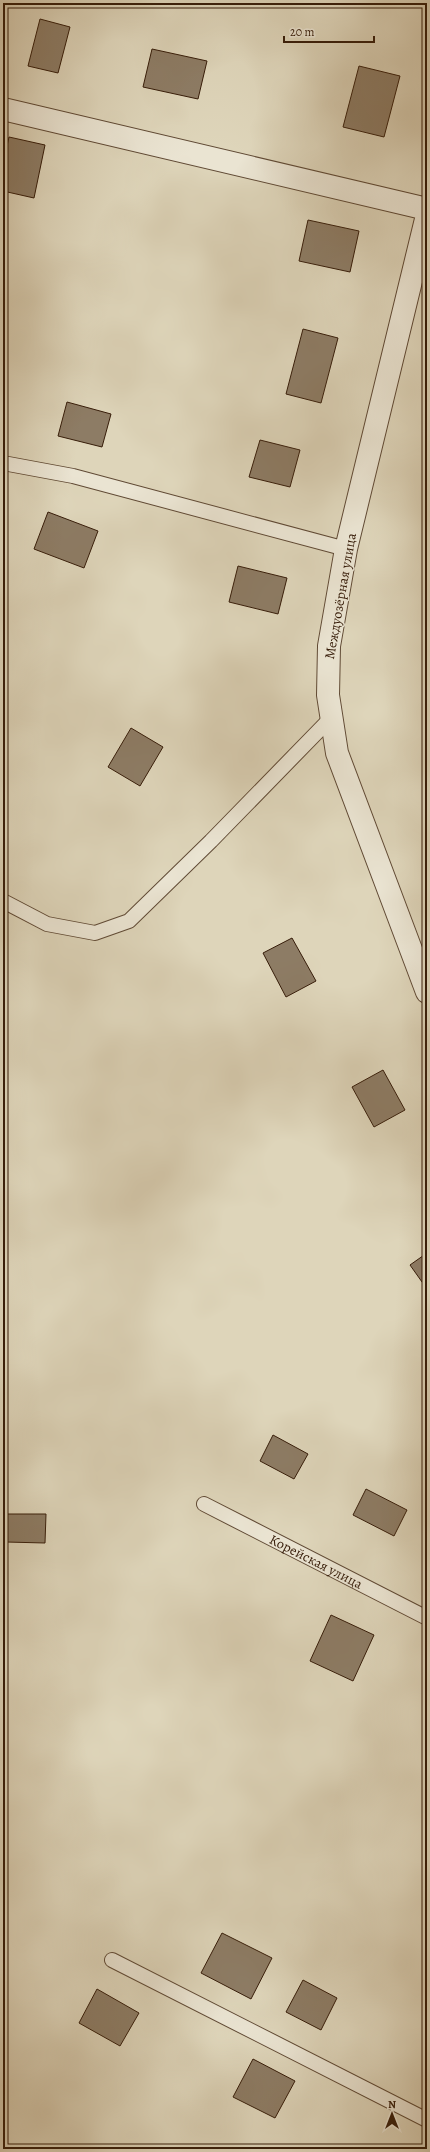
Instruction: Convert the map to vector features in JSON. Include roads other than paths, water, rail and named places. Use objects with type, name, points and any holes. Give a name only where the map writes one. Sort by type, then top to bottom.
[{"type":"street","points":[[3,109],[427,208]]},
{"type":"street","name":"Междуозёрная улица","points":[[427,215],[346,549],[329,646],[328,694],[337,753],[427,992]]},
{"type":"lane","points":[[3,463],[73,476],[346,549]]},
{"type":"lane","points":[[3,901],[47,924],[95,933],[129,921],[211,841],[331,718]]},
{"type":"lane","name":"Корейская улица","points":[[204,1504],[427,1618]]},
{"type":"lane","points":[[112,1960],[427,2120]]}]
